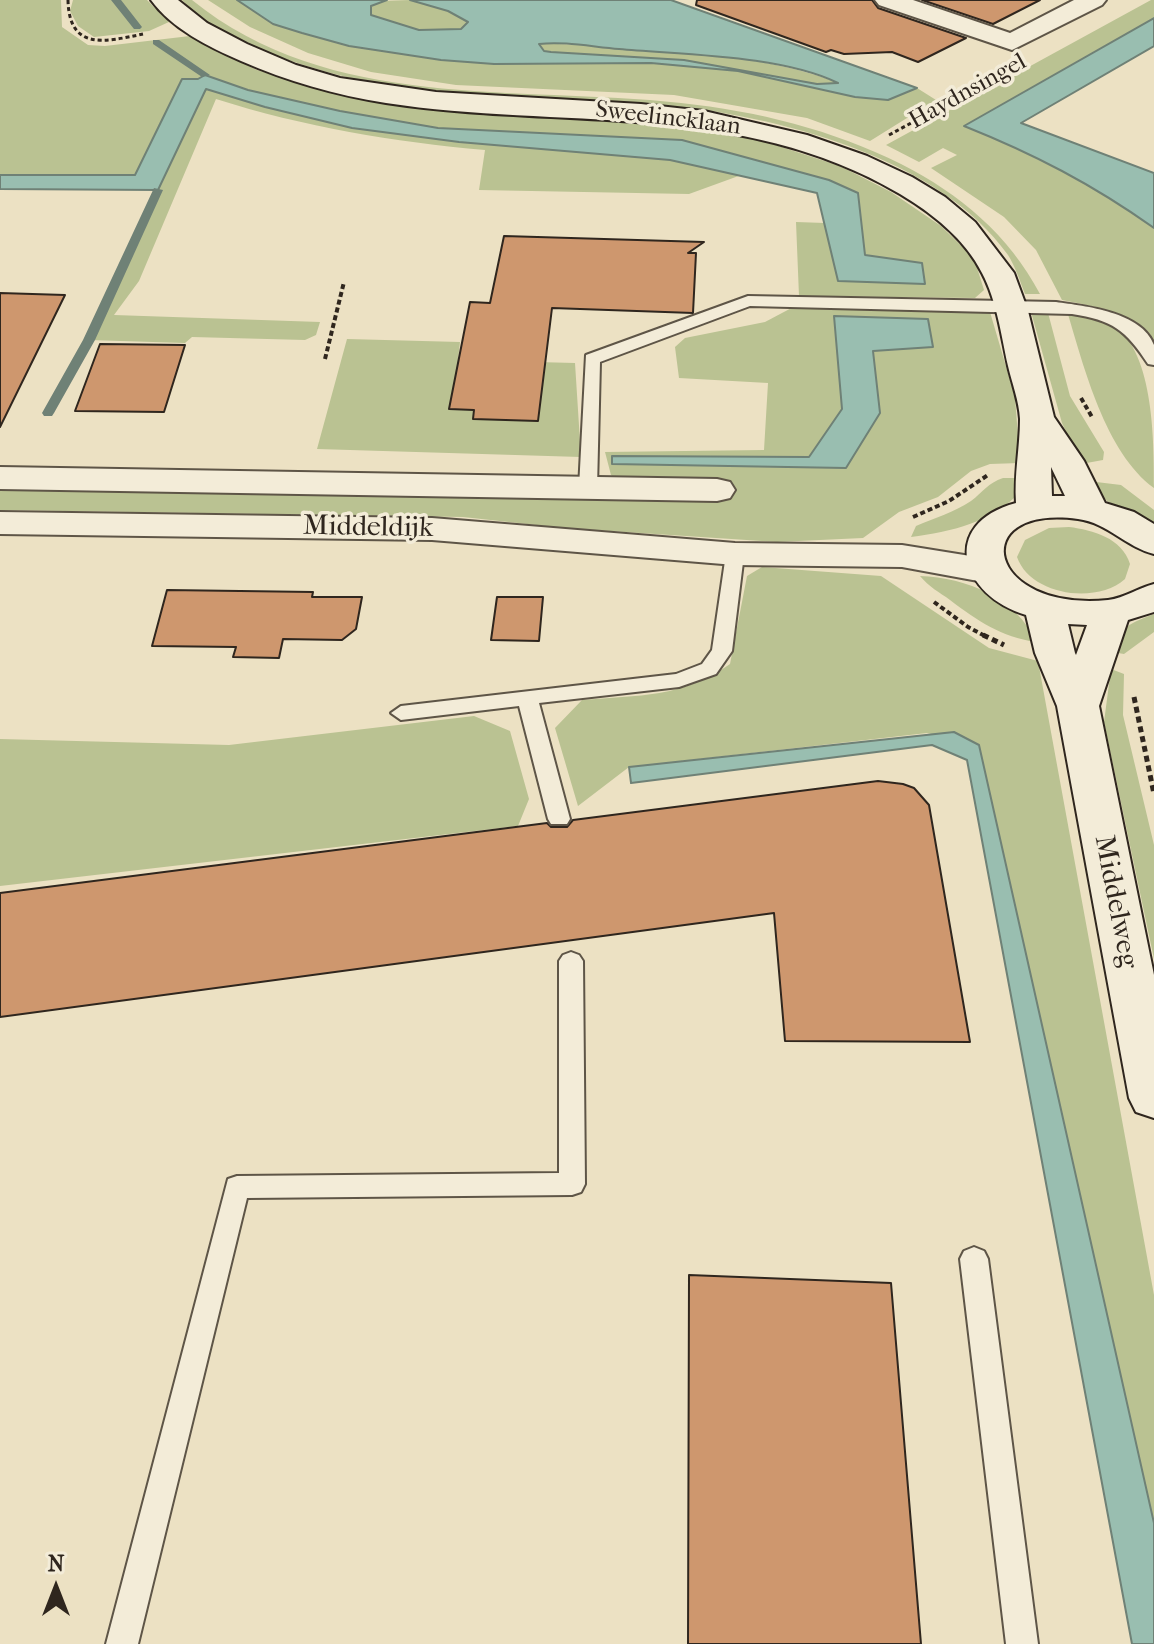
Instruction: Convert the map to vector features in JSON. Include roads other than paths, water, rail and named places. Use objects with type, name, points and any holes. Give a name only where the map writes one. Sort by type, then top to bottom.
[{"type":"main road","name":"Sweelincklaan","points":[[164,0],[187,24],[273,67],[346,87],[435,103],[642,112],[729,124],[785,136],[857,161],[901,182],[935,204],[973,239],[997,272],[1010,305],[1038,419],[1066,461],[1091,511]]},
{"type":"main road","name":"Haydnsingel","points":[[888,0],[1012,42],[1093,0]]},
{"type":"main road","name":"Sweelincklaan","points":[[1035,510],[1033,461],[1038,419]]},
{"type":"main road","name":"Middeldijk","points":[[0,478],[717,490]]},
{"type":"main road","points":[[1154,543],[1128,524],[1091,511],[1062,508],[1035,510],[1013,516],[997,526],[987,558],[1015,595],[1044,608],[1078,614],[1111,613],[1136,607],[1154,596]]},
{"type":"main road","name":"Middeldijk","points":[[0,523],[432,529],[735,554],[987,558]]},
{"type":"main road","name":"Middelweg","points":[[1044,608],[1055,653],[1078,706],[1154,1098]]},
{"type":"main road","points":[[1078,706],[1111,613]]},
{"type":"lane","points":[[588,488],[592,359],[748,301],[1010,305],[1097,312],[1114,318],[1143,338],[1154,360]]},
{"type":"lane","points":[[401,713],[679,680],[709,669],[722,651],[735,554]]},
{"type":"lane","points":[[528,699],[559,819]]},
{"type":"lane","points":[[122,1644],[237,1187],[572,1184],[571,961]]},
{"type":"lane","points":[[974,1259],[1022,1644]]},
{"type":"waterway","points":[[116,0],[137,27]]},
{"type":"waterway","points":[[156,42],[205,75]]},
{"type":"waterway","points":[[48,413],[89,340],[158,190]]}]
